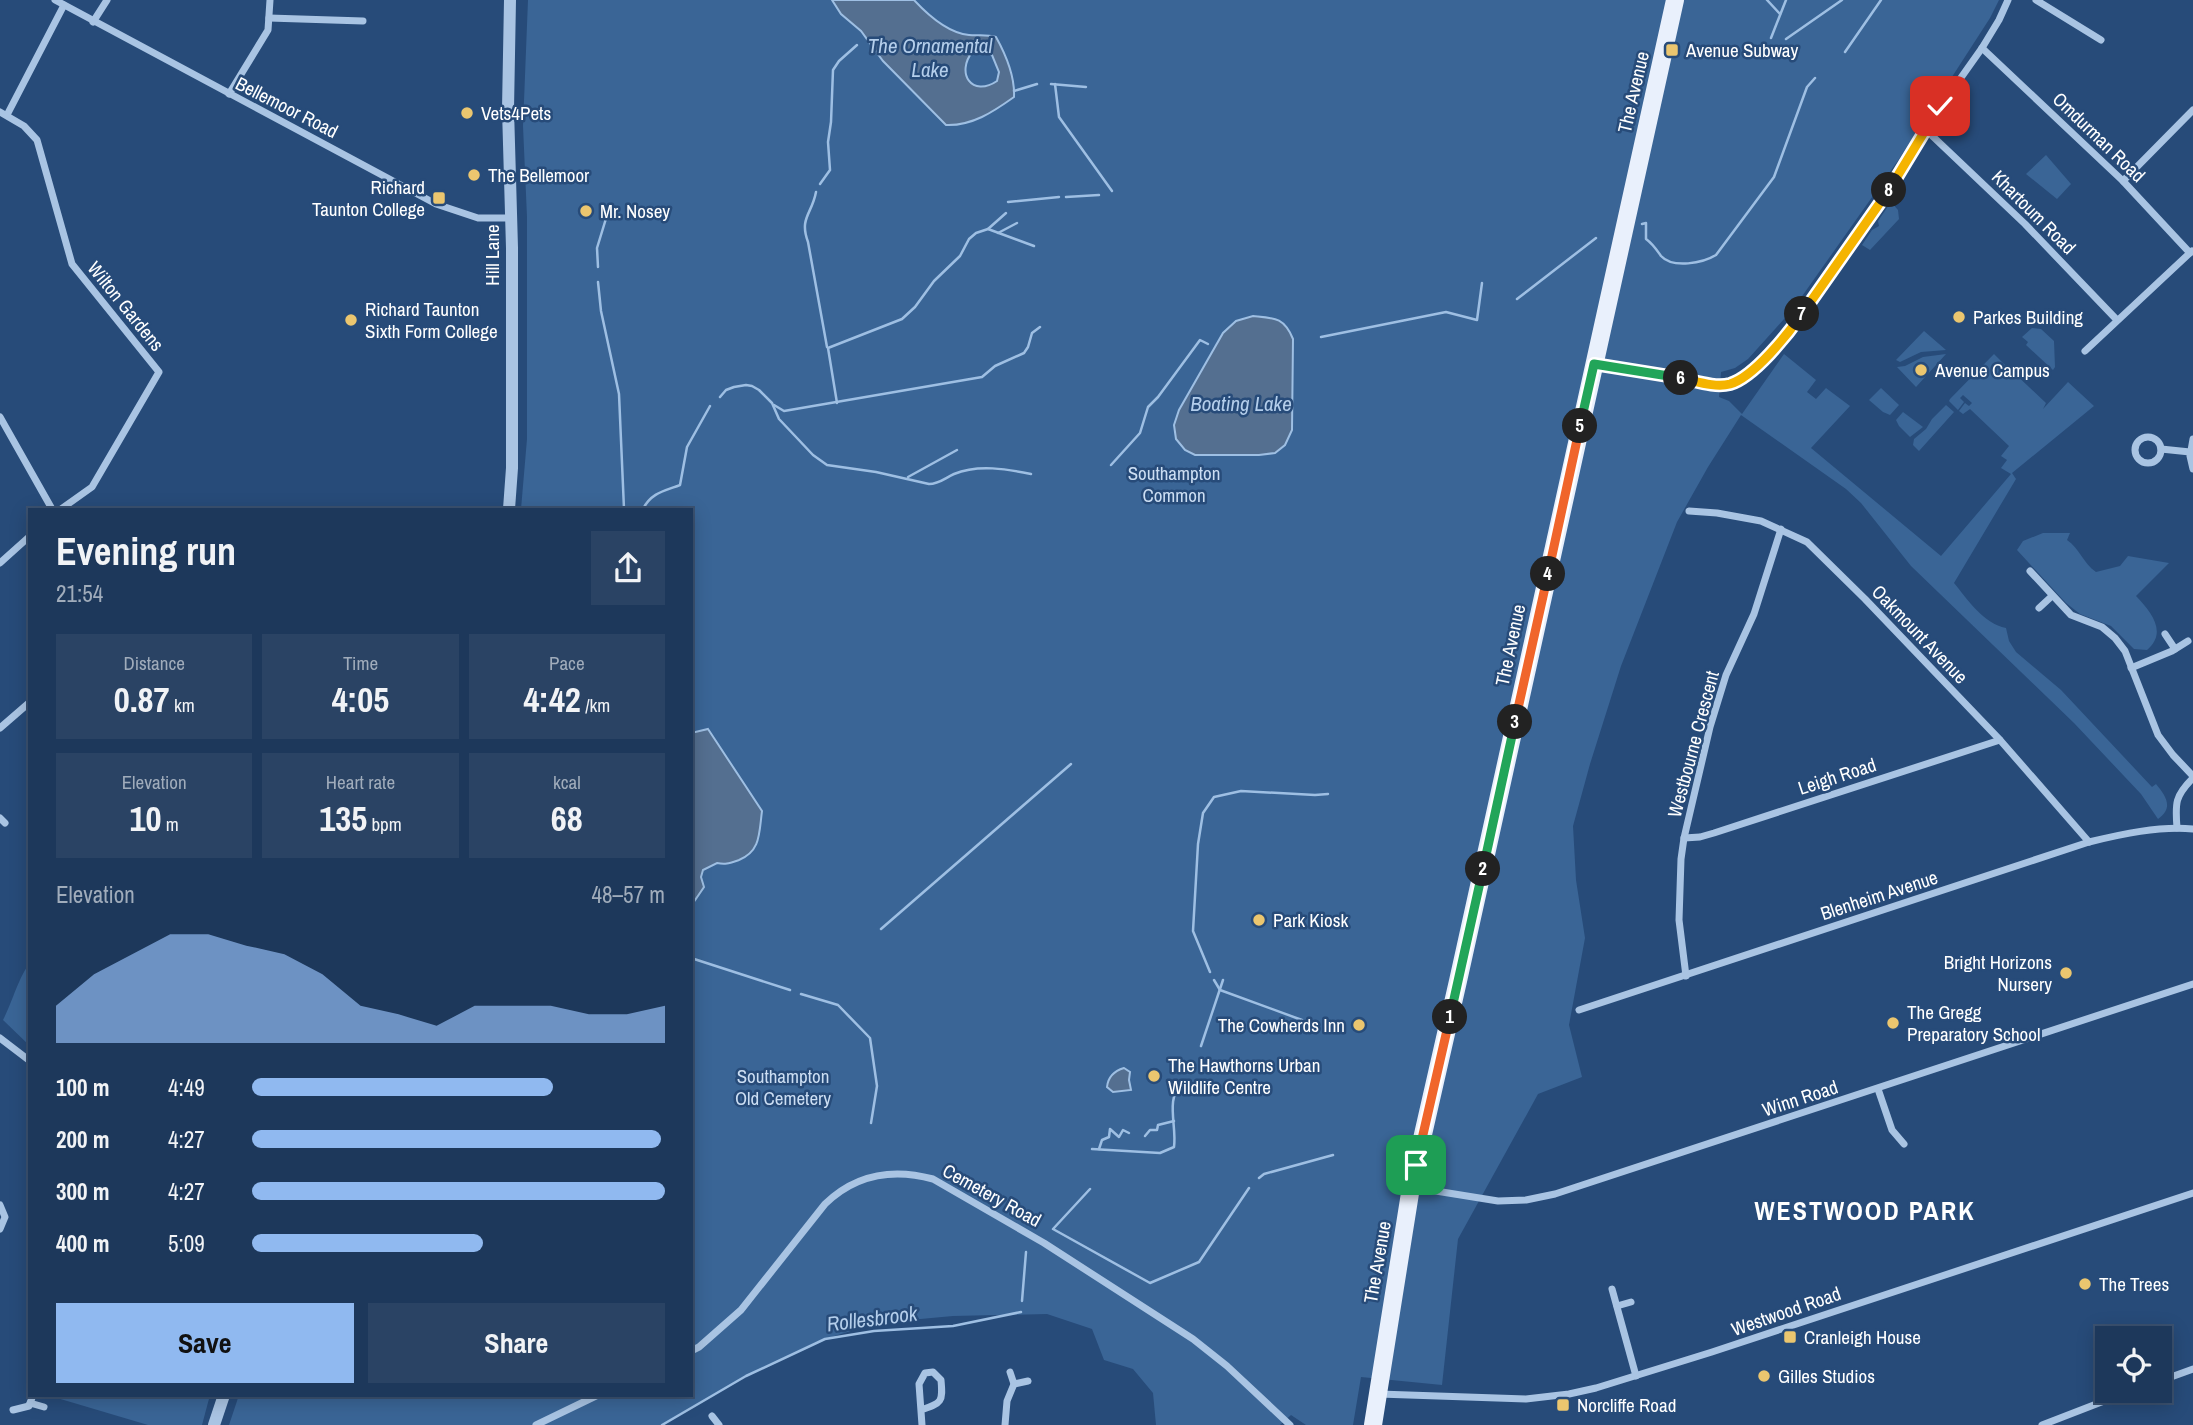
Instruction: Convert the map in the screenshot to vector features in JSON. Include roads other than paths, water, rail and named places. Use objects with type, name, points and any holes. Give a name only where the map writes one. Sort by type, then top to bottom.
[{"type":"main road","name":"The Avenue","points":[[1373,1425],[1411,1187],[1675,0]]},
{"type":"street","name":"Bellemoor Road","points":[[55,0],[452,211],[478,218],[512,218]]},
{"type":"street","points":[[93,22],[107,0]]},
{"type":"street","points":[[229,94],[268,30],[270,0]]},
{"type":"street","name":"Hill Lane","points":[[509,508],[512,476],[512,218],[508,109],[510,0]]},
{"type":"street","points":[[1594,364],[1716,385],[1734,383],[1771,352],[1798,321],[1853,245],[1982,48],[2008,0]]},
{"type":"street","points":[[2036,0],[2101,40]]},
{"type":"street","points":[[4,113],[64,5]]},
{"type":"street","points":[[270,18],[363,21]]},
{"type":"street","name":"Omdurman Road","points":[[1982,48],[2123,181],[2192,252]]},
{"type":"street","points":[[2123,181],[2193,110]]},
{"type":"street","name":"Wilton Gardens","points":[[4,113],[24,126],[37,140],[72,264],[159,372],[92,487],[62,508]]},
{"type":"street","name":"Khartoum Road","points":[[1926,130],[2025,223],[2118,320]]},
{"type":"street","points":[[2085,351],[2192,252]]},
{"type":"street","points":[[0,417],[51,508]]},
{"type":"street","points":[[2193,439],[2190,452],[2193,469]]},
{"type":"street","points":[[2161,449],[2190,452]]},
{"type":"street","name":"Oakmount Avenue","points":[[1689,511],[1742,517],[1781,529],[1807,542],[2000,740],[2089,842]]},
{"type":"street","name":"Westbourne Crescent","points":[[1686,976],[1679,919],[1684,838],[1710,727],[1726,675],[1754,614],[1781,529]]},
{"type":"street","points":[[0,563],[28,539]]},
{"type":"street","points":[[2030,571],[2052,596],[2078,619],[2102,627],[2125,651],[2158,735],[2193,777],[2176,800],[2176,828]]},
{"type":"street","points":[[2039,608],[2052,596]]},
{"type":"street","points":[[2165,634],[2175,649]]},
{"type":"street","points":[[2131,668],[2175,649],[2188,640]]},
{"type":"street","points":[[0,728],[28,704]]},
{"type":"street","name":"Leigh Road","points":[[1684,838],[1700,838],[1714,834],[2000,740]]},
{"type":"street","name":"Blenheim Avenue","points":[[1579,1010],[2089,842],[2176,828],[2193,829]]},
{"type":"street","name":"Winn Road","points":[[1411,1187],[1498,1201],[1526,1200],[1555,1194],[2193,984]]},
{"type":"street","points":[[0,1038],[28,1059]]},
{"type":"street","points":[[1878,1089],[1892,1130],[1904,1144]]},
{"type":"street","name":"Cemetery Road","points":[[693,1350],[741,1310],[825,1204],[841,1189],[859,1180],[881,1175],[915,1174],[933,1179],[1044,1242],[1193,1339],[1227,1366],[1290,1425]]},
{"type":"street","name":"Westwood Road","points":[[1378,1394],[1525,1399],[1569,1394],[1636,1376],[2193,1193]]},
{"type":"street","points":[[0,1205],[5,1217],[0,1229]]},
{"type":"street","points":[[1612,1289],[1636,1376]]},
{"type":"street","points":[[1617,1306],[1631,1302]]},
{"type":"street","points":[[2172,1377],[2193,1369]]},
{"type":"street","points":[[921,1410],[938,1404],[941,1400],[941,1380],[933,1372],[925,1373],[919,1379],[921,1410],[922,1425]]},
{"type":"street","points":[[1005,1425],[1007,1401],[1014,1384],[1010,1372]]},
{"type":"street","points":[[1014,1384],[1028,1381]]},
{"type":"street","points":[[214,1425],[223,1397]]},
{"type":"street","points":[[536,1425],[593,1397]]},
{"type":"street","points":[[13,1410],[23,1409],[32,1399],[44,1407]]},
{"type":"street","points":[[2042,1425],[2099,1403]]},
{"type":"street","points":[[712,1416],[719,1425]]},
{"type":"water","name":"The Ornamental Lake","points":[[832,0],[914,0],[932,17],[953,31],[996,37],[1009,66],[1014,97],[973,121],[946,125],[883,61],[861,31],[841,14]],"holes":[[[973,51],[984,51],[992,55],[999,72],[997,81],[980,87],[969,81],[966,67]]]},
{"type":"water","name":"Boating Lake","points":[[1253,316],[1278,320],[1286,326],[1293,339],[1292,430],[1285,445],[1275,453],[1195,455],[1185,450],[1176,439],[1174,425],[1179,410],[1223,333],[1236,321]]},
{"type":"water","points":[[708,729],[762,811],[758,840],[751,852],[739,860],[726,864],[717,863],[703,870],[701,877],[704,887],[693,903],[693,733]]},
{"type":"water","points":[[1124,1068],[1130,1072],[1131,1090],[1113,1092],[1107,1087],[1110,1077]]},
{"type":"waterway","points":[[1767,0],[1780,14]]},
{"type":"waterway","points":[[1771,38],[1786,0]]},
{"type":"waterway","points":[[1786,39],[1842,0]]},
{"type":"waterway","points":[[1845,52],[1881,0]]},
{"type":"waterway","points":[[820,184],[830,170],[828,142],[833,70],[857,45]]},
{"type":"waterway","points":[[1642,224],[1646,223],[1646,239],[1666,260],[1680,264],[1716,255],[1774,177],[1807,87],[1815,78]]},
{"type":"waterway","points":[[1014,91],[1037,84]]},
{"type":"waterway","points":[[1051,84],[1086,87]]},
{"type":"waterway","points":[[1055,84],[1059,117],[1112,191]]},
{"type":"waterway","points":[[816,192],[805,227],[827,347]]},
{"type":"waterway","points":[[1066,197],[1099,195]]},
{"type":"waterway","points":[[1008,202],[1059,197]]},
{"type":"waterway","points":[[598,267],[597,248],[608,212]]},
{"type":"waterway","points":[[988,229],[1006,213]]},
{"type":"waterway","points":[[998,233],[1017,223]]},
{"type":"waterway","points":[[837,403],[828,348],[902,319],[915,307],[934,281],[960,256],[969,239],[976,233],[988,229],[1034,246]]},
{"type":"waterway","points":[[1517,299],[1596,238]]},
{"type":"waterway","points":[[598,282],[601,311],[619,394],[624,508]]},
{"type":"waterway","points":[[1321,337],[1446,312],[1477,320],[1482,283]]},
{"type":"waterway","points":[[774,405],[784,411],[982,377],[995,366],[1024,353],[1032,333],[1040,327]]},
{"type":"waterway","points":[[1111,465],[1140,433],[1148,407],[1200,340],[1208,344]]},
{"type":"waterway","points":[[720,397],[726,390],[734,387],[746,385],[759,390],[772,403],[779,419],[813,455],[827,465],[929,484],[963,471],[983,468],[1031,474]]},
{"type":"waterway","points":[[644,508],[654,496],[680,485],[687,447],[710,406]]},
{"type":"waterway","points":[[908,477],[957,450]]},
{"type":"waterway","points":[[881,929],[1071,764]]},
{"type":"waterway","points":[[1210,972],[1193,931],[1198,844],[1203,813],[1214,797],[1241,791],[1328,794]]},
{"type":"waterway","points":[[693,959],[790,990]]},
{"type":"waterway","points":[[1214,980],[1220,990],[1302,1020]]},
{"type":"waterway","points":[[1201,1046],[1223,980]]},
{"type":"waterway","points":[[801,994],[838,1005],[870,1038],[877,1086],[871,1123]]},
{"type":"waterway","points":[[1092,1149],[1160,1153],[1174,1147],[1173,1105],[1177,1089],[1182,1082]]},
{"type":"waterway","points":[[1145,1136],[1150,1130],[1157,1130],[1158,1125],[1174,1121]]},
{"type":"waterway","points":[[1099,1149],[1102,1140],[1109,1137],[1110,1129],[1119,1137],[1123,1130],[1129,1133]]},
{"type":"waterway","points":[[1259,1178],[1264,1174],[1333,1155]]},
{"type":"waterway","points":[[1090,1189],[1053,1229],[1150,1283],[1199,1262],[1249,1188]]},
{"type":"waterway","points":[[1022,1301],[1026,1252]]},
{"type":"waterway","name":"Rollesbrook","points":[[662,1425],[746,1376],[825,1339],[874,1331],[953,1326],[1021,1312]]},
{"type":"place","name":"Avenue Subway","points":[[1672,50]]},
{"type":"place","name":"Vets4Pets","points":[[467,113]]},
{"type":"place","name":"The Bellemoor","points":[[474,175]]},
{"type":"place","name":"Richard Taunton College","points":[[439,198]]},
{"type":"place","name":"Mr. Nosey","points":[[586,211]]},
{"type":"place","name":"Parkes Building","points":[[1959,317]]},
{"type":"place","name":"Richard Taunton Sixth Form College","points":[[351,320]]},
{"type":"place","name":"Avenue Campus","points":[[1921,370]]},
{"type":"place","name":"Park Kiosk","points":[[1259,920]]},
{"type":"place","name":"Bright Horizons Nursery","points":[[2066,973]]},
{"type":"place","name":"The Gregg Preparatory School","points":[[1893,1023]]},
{"type":"place","name":"The Cowherds Inn","points":[[1359,1025]]},
{"type":"place","name":"The Hawthorns Urban Wildlife Centre","points":[[1154,1076]]},
{"type":"place","name":"The Trees","points":[[2085,1284]]},
{"type":"place","name":"Cranleigh House","points":[[1790,1337]]},
{"type":"place","name":"Gilles Studios","points":[[1764,1376]]},
{"type":"place","name":"Norcliffe Road","points":[[1563,1405]]},
{"type":"district","name":"WESTWOOD PARK","points":[[1865,1211]]},
{"type":"park label","name":"Southampton Common","points":[[1174,484]]},
{"type":"park label","name":"Southampton Old Cemetery","points":[[783,1087]]}]
